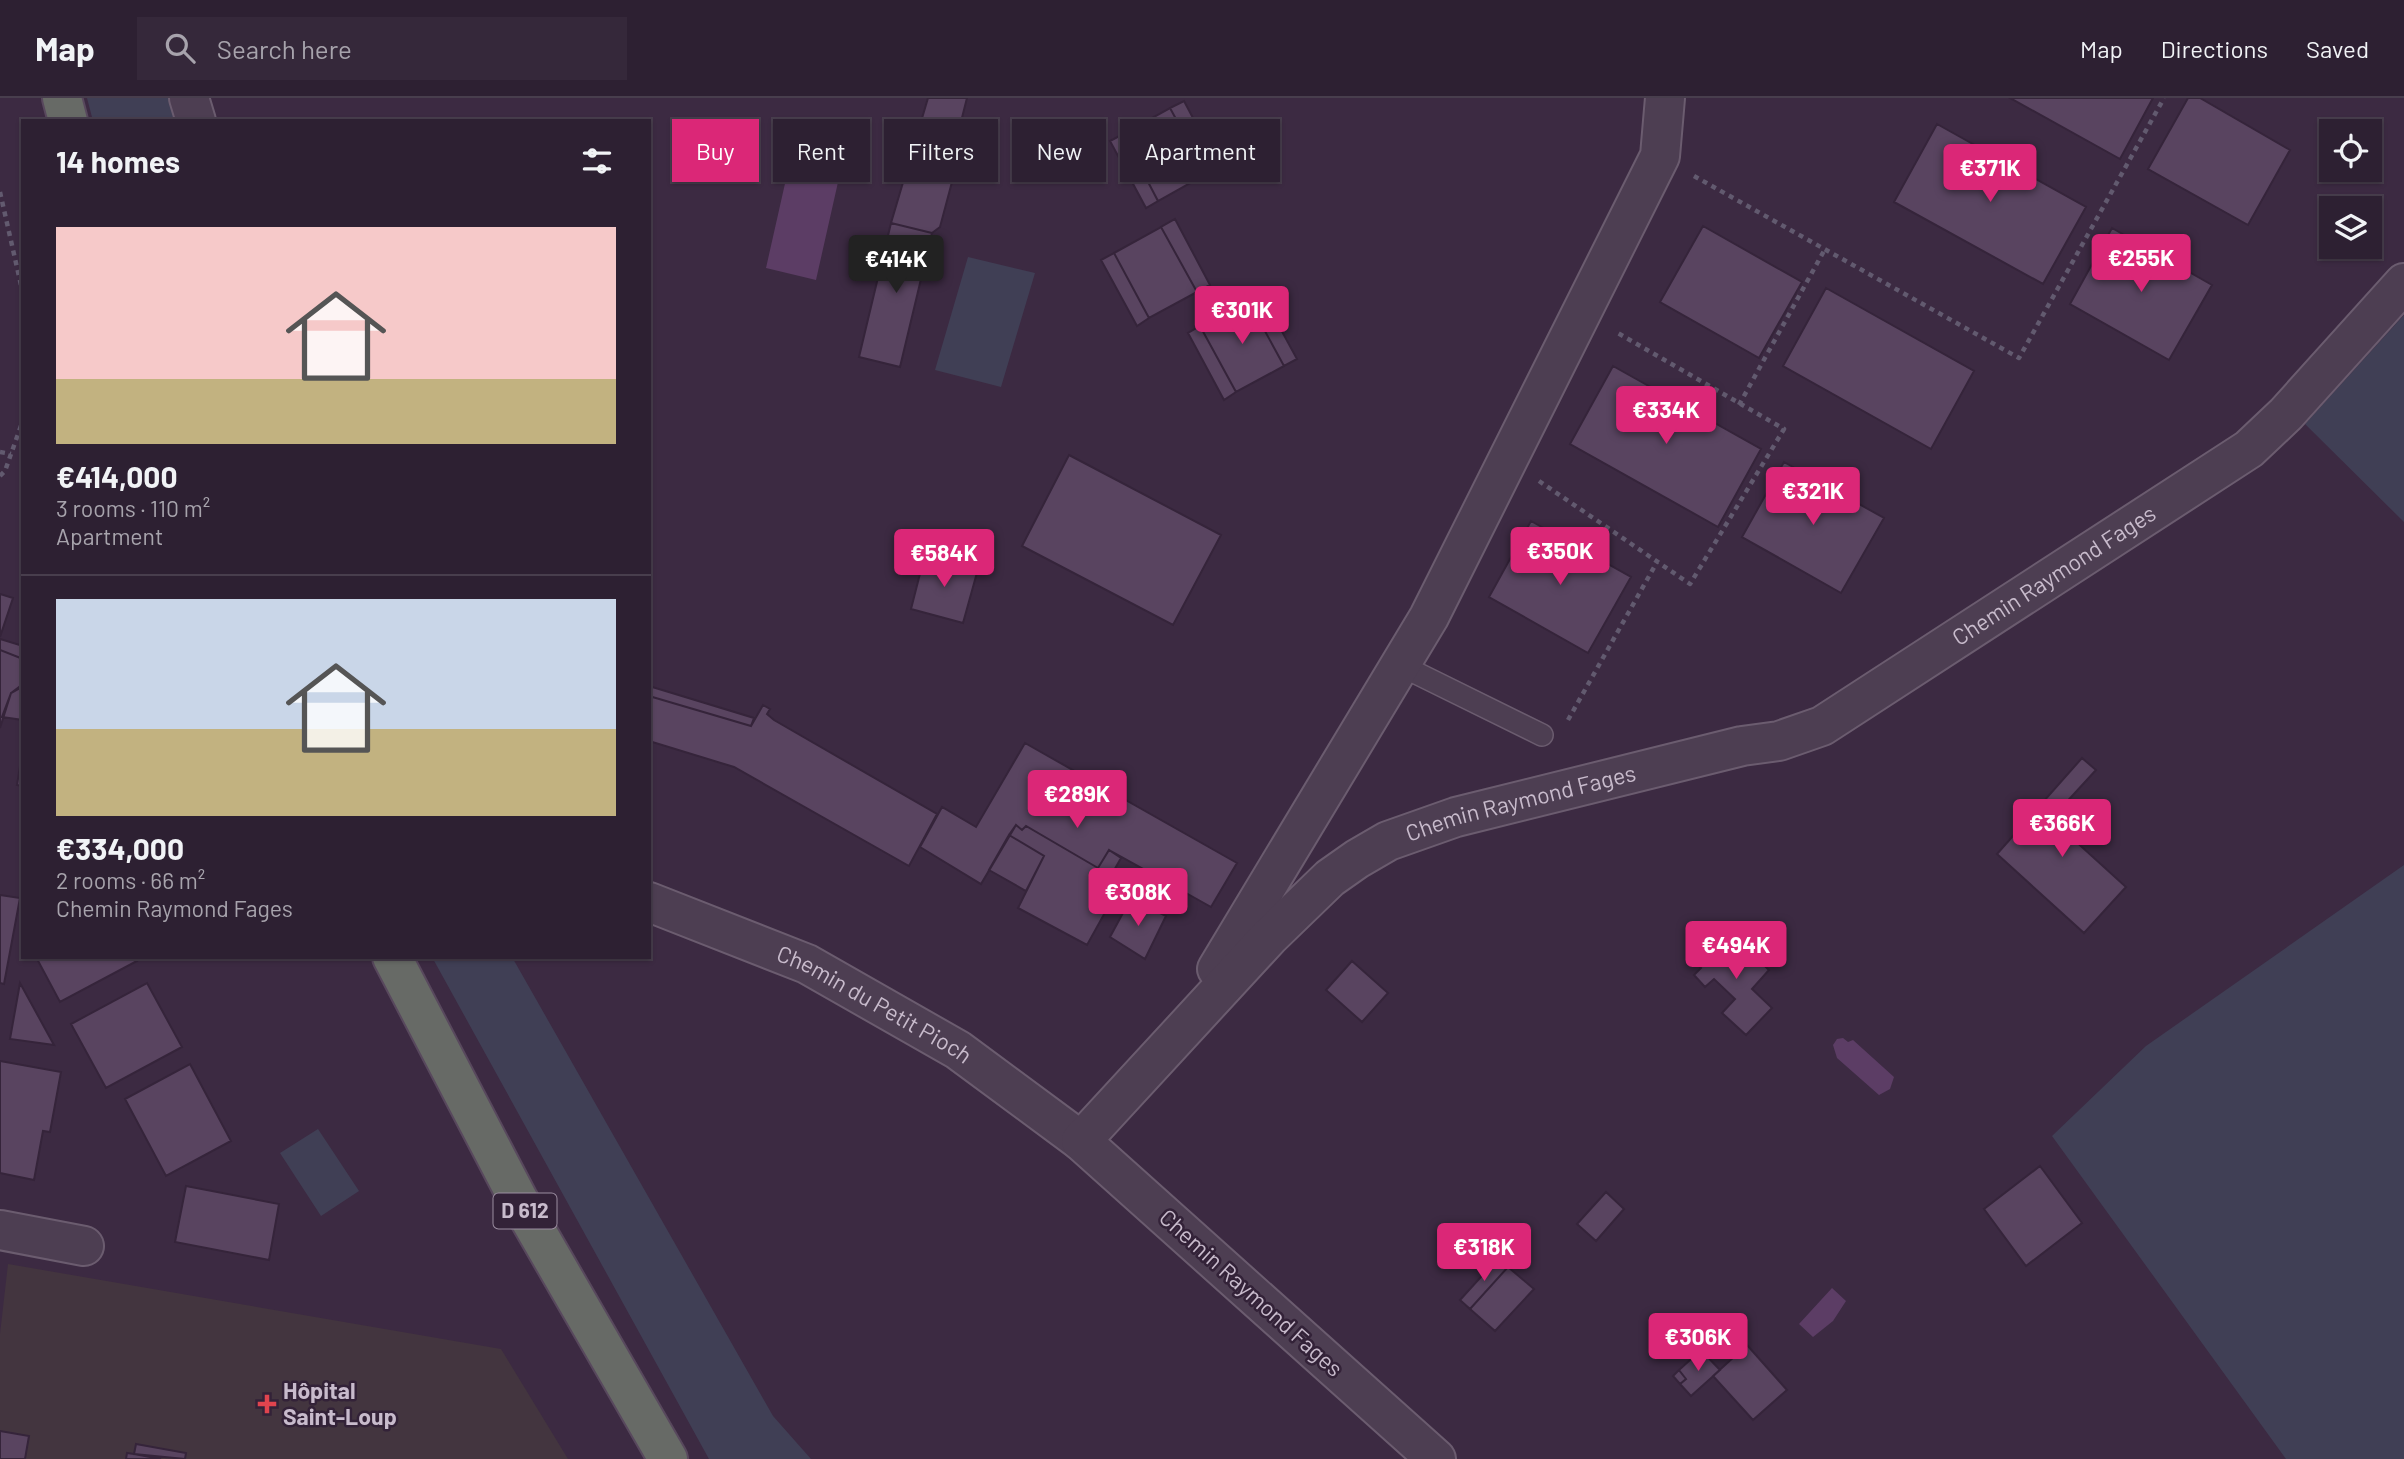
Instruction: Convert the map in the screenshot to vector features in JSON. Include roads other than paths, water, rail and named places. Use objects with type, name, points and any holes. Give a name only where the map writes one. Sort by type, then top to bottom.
[{"type":"highway","points":[[62,98],[67,119]]},
{"type":"highway","name":"D 612","points":[[393,959],[518,1199],[668,1459]]},
{"type":"street","points":[[189,98],[195,119]]},
{"type":"street","points":[[1178,1034],[1429,617],[1660,156],[1665,98]]},
{"type":"street","name":"Chemin Raymond Fages","points":[[1436,1459],[1082,1141],[1178,1034],[1330,878],[1388,841],[1469,814],[1742,746],[1779,741],[1822,726],[2249,449],[2286,414],[2404,283]]},
{"type":"street","name":"Chemin du Petit Pioch","points":[[651,903],[807,964],[958,1050],[1082,1141]]},
{"type":"street","points":[[0,1230],[84,1246]]},
{"type":"lane","points":[[1400,665],[1552,732]]},
{"type":"place","name":"Hôpital Saint-Loup","points":[[267,1404]]}]
